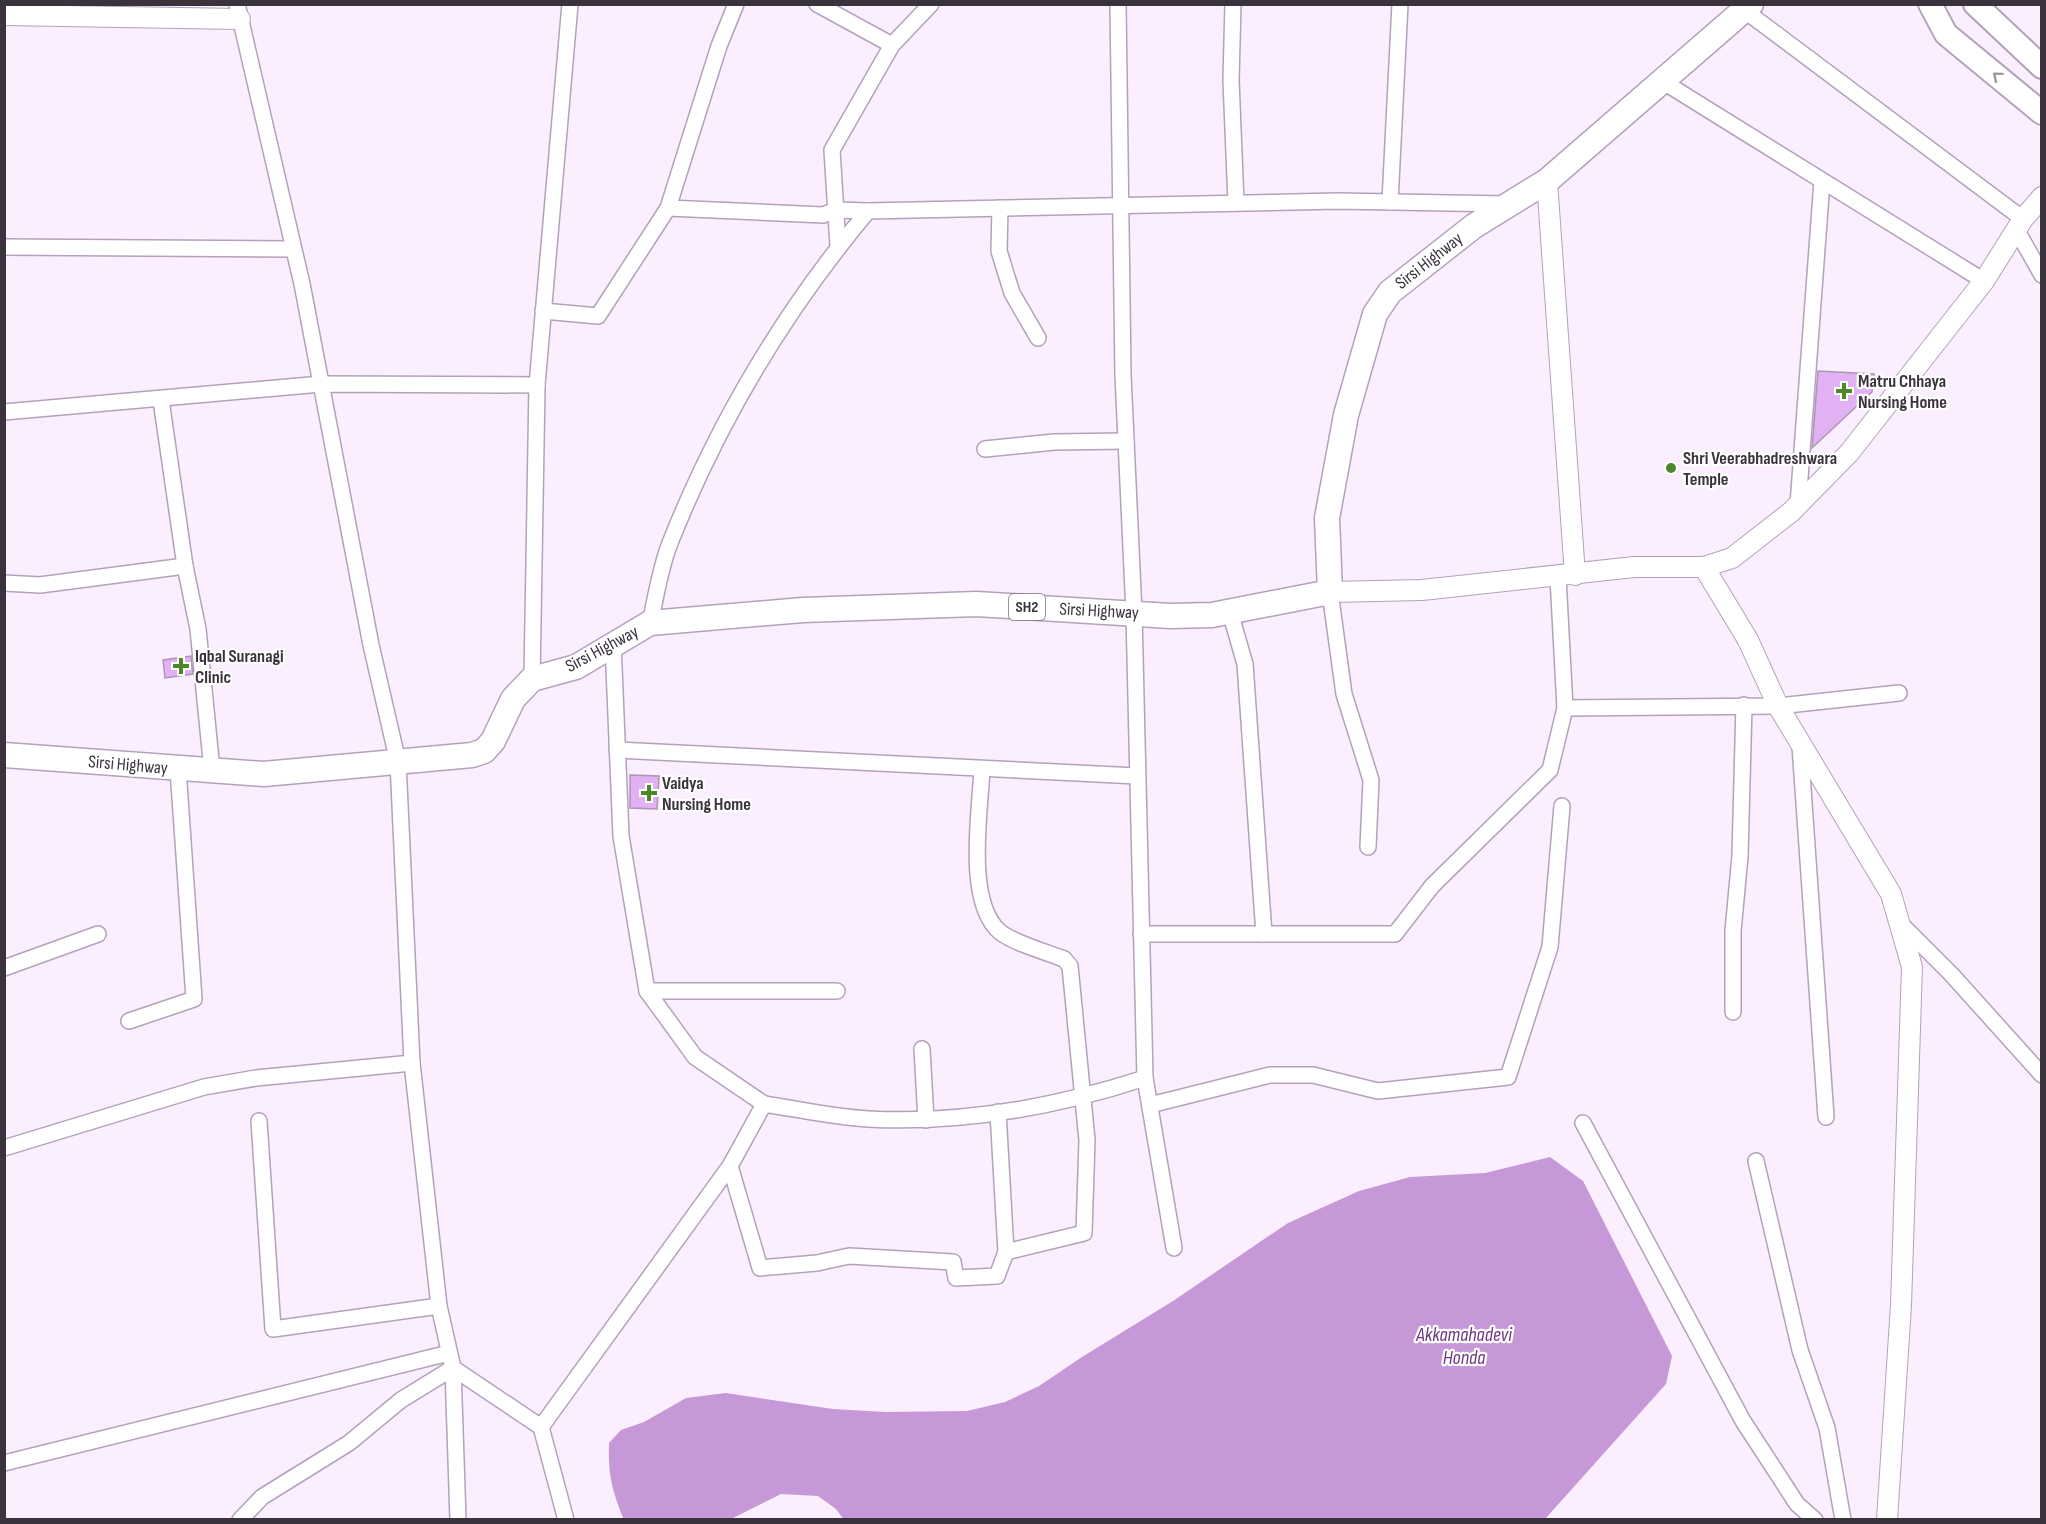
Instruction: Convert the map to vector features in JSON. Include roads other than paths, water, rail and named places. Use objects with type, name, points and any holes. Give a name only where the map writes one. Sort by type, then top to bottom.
[{"type":"main road","points":[[1930,4],[1946,34],[2042,113]]},
{"type":"main road","points":[[1975,4],[2042,67]]},
{"type":"main road","name":"Sirsi Highway","points":[[4,755],[264,774],[472,755],[484,751],[493,741],[513,699],[532,679],[576,667],[650,623],[803,610],[976,604],[1170,616],[1212,615],[1330,592],[1327,518],[1346,415],[1376,314],[1390,292],[1474,226],[1547,181],[1747,7]]},
{"type":"street","points":[[532,679],[537,385],[570,4]]},
{"type":"street","points":[[543,311],[598,316],[668,208],[719,46],[736,4]]},
{"type":"street","points":[[817,4],[892,45]]},
{"type":"street","points":[[838,246],[832,150],[892,45],[931,4]]},
{"type":"street","points":[[1118,4],[1126,441],[1134,613],[1145,1078],[1174,1248]]},
{"type":"street","points":[[1233,4],[1231,80],[1236,203]]},
{"type":"street","points":[[1390,202],[1400,4]]},
{"type":"street","points":[[1747,7],[2019,224],[2042,275]]},
{"type":"street","points":[[4,15],[238,12],[294,249],[371,645],[398,762],[412,1063],[439,1306],[453,1368],[458,1520]]},
{"type":"street","points":[[1662,81],[1984,281]]},
{"type":"street","points":[[1140,934],[1395,934],[1432,886],[1550,770],[1565,708],[1566,576],[1547,181]]},
{"type":"street","points":[[1798,505],[1822,181]]},
{"type":"street","points":[[1368,847],[1371,780],[1344,694],[1330,592],[1422,591],[1634,567],[1704,567],[1732,558],[1798,505],[1849,453],[1984,281],[2019,224],[2042,196]]},
{"type":"street","points":[[668,208],[823,215],[836,210],[1236,203],[1510,204]]},
{"type":"street","points":[[1000,208],[999,251],[1012,293],[1038,338]]},
{"type":"street","points":[[650,623],[669,545],[732,409],[767,348],[838,246],[868,211]]},
{"type":"street","points":[[4,247],[294,249]]},
{"type":"street","points":[[4,412],[161,400],[321,384],[537,385]]},
{"type":"street","points":[[161,400],[185,566],[198,629],[212,770]]},
{"type":"street","points":[[985,449],[1054,442],[1126,441]]},
{"type":"street","points":[[4,583],[40,585],[185,566]]},
{"type":"street","points":[[1704,567],[1749,640],[1778,706],[1891,894],[1912,967],[1901,1305],[1887,1520]]},
{"type":"street","points":[[1230,612],[1246,674],[1264,934]]},
{"type":"street","points":[[613,643],[621,836],[647,991],[695,1057],[764,1104],[865,1119],[926,1120],[998,1112],[1083,1098],[1145,1078]]},
{"type":"street","points":[[1565,708],[1778,706],[1899,693]]},
{"type":"street","points":[[1733,1012],[1733,932],[1740,856],[1744,705]]},
{"type":"street","points":[[1800,743],[1826,1117]]},
{"type":"street","points":[[617,750],[1137,776]]},
{"type":"street","points":[[982,768],[977,885],[987,918],[1002,933],[1064,959],[1070,966],[1087,1140],[1084,1233],[1006,1252]]},
{"type":"street","points":[[129,1021],[194,999],[178,769]]},
{"type":"street","points":[[1150,1106],[1270,1075],[1313,1075],[1378,1091],[1508,1077],[1550,947],[1562,806]]},
{"type":"street","points":[[1899,922],[1952,975],[2042,1075]]},
{"type":"street","points":[[4,968],[98,934]]},
{"type":"street","points":[[647,991],[837,991]]},
{"type":"street","points":[[922,1049],[926,1120]]},
{"type":"street","points":[[4,1148],[204,1087],[256,1078],[412,1063]]},
{"type":"street","points":[[541,1427],[730,1167],[764,1104]]},
{"type":"street","points":[[730,1167],[760,1268],[817,1263],[849,1256],[953,1262],[956,1278],[997,1276],[1006,1252],[998,1112]]},
{"type":"street","points":[[259,1121],[273,1329],[439,1306]]},
{"type":"street","points":[[1583,1123],[1743,1421],[1797,1504],[1815,1520]]},
{"type":"street","points":[[1756,1161],[1800,1350],[1827,1428],[1843,1520]]},
{"type":"street","points":[[4,1463],[449,1353]]},
{"type":"street","points":[[453,1368],[541,1427],[566,1520]]},
{"type":"street","points":[[240,1520],[262,1497],[349,1443],[401,1401],[453,1368]]},
{"type":"water","name":"Akkamahadevi Honda","points":[[1550,1157],[1583,1181],[1672,1356],[1666,1384],[1545,1519],[844,1520],[836,1509],[818,1496],[781,1494],[731,1519],[624,1520],[610,1474],[609,1443],[621,1430],[644,1422],[686,1398],[726,1393],[833,1409],[885,1412],[967,1411],[1005,1402],[1039,1386],[1173,1301],[1288,1223],[1359,1191],[1410,1177],[1485,1173]]},
{"type":"place","name":"Matru Chhaya Nursing Home","points":[[1844,391]]},
{"type":"place","name":"Shri Veerabhadreshwara Temple","points":[[1671,468]]},
{"type":"place","name":"Iqbal Suranagi Clinic","points":[[181,666]]},
{"type":"place","name":"Vaidya Nursing Home","points":[[649,793]]}]
